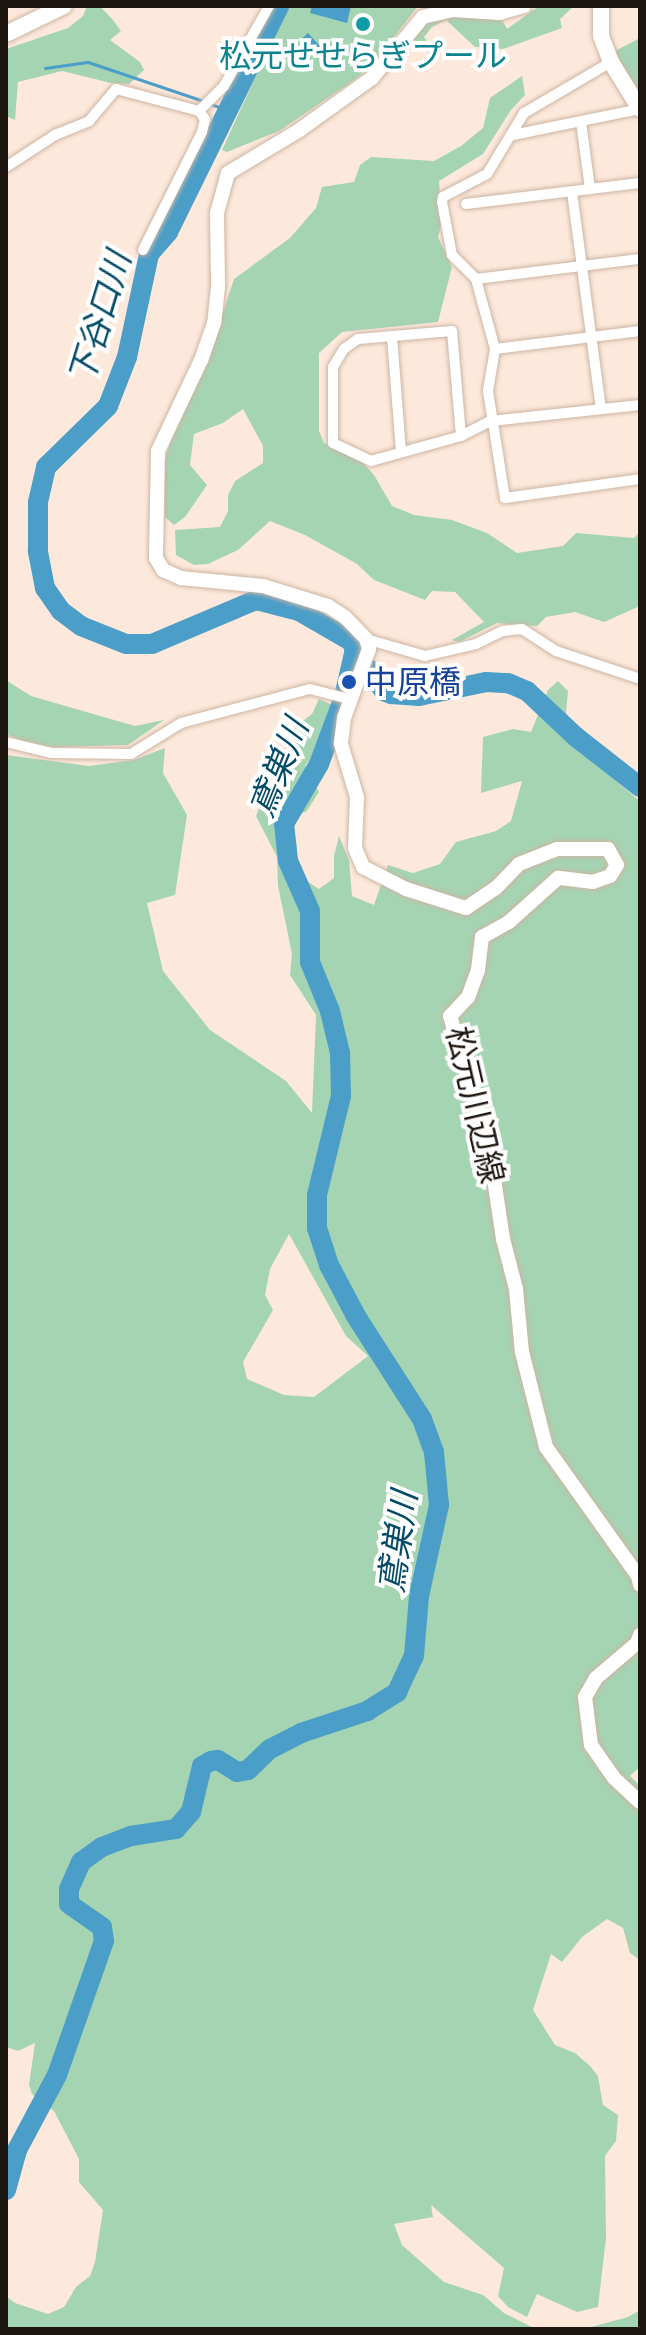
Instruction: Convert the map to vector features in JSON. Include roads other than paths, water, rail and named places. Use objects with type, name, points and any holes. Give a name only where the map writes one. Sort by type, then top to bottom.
[{"type":"main road","points":[[6,34],[64,6]]},
{"type":"main road","points":[[368,644],[345,617],[328,606],[263,586],[181,578],[163,570],[156,558],[155,544],[158,451],[214,323],[218,287],[217,213],[228,173],[298,131],[372,78],[423,17],[453,10],[477,9],[500,13],[524,6]]},
{"type":"main road","points":[[601,6],[601,36],[611,62],[640,109]]},
{"type":"main road","name":"松元川辺線","points":[[368,644],[362,673],[348,699],[341,744],[357,797],[355,848],[363,867],[406,889],[466,908],[496,888],[519,864],[557,849],[608,849],[617,865],[610,876],[593,882],[558,878],[509,922],[482,937],[478,970],[468,997],[450,1016],[490,1152],[503,1239],[516,1289],[522,1352],[546,1447],[638,1576],[640,1585]]},
{"type":"main road","points":[[640,1635],[637,1643],[596,1678],[585,1697],[591,1745],[614,1778],[640,1802]]},
{"type":"street","points":[[199,111],[224,86],[269,6]]},
{"type":"street","points":[[611,62],[524,113],[487,174],[443,197],[445,228],[452,255],[476,279],[495,349],[488,391],[505,498],[640,479]]},
{"type":"street","points":[[6,167],[55,135],[89,121],[116,89],[199,111],[205,119],[202,132],[143,250]]},
{"type":"street","points":[[513,135],[640,109]]},
{"type":"street","points":[[581,122],[590,189]]},
{"type":"street","points":[[466,204],[640,183]]},
{"type":"street","points":[[572,192],[601,409]]},
{"type":"street","points":[[476,279],[640,259]]},
{"type":"street","points":[[461,436],[452,331],[358,339],[344,349],[333,367],[333,443],[371,461],[461,436],[491,421],[640,405]]},
{"type":"street","points":[[495,349],[640,331]]},
{"type":"street","points":[[392,337],[401,452]]},
{"type":"street","points":[[368,644],[425,656],[476,644],[503,631],[522,629],[556,651],[640,679]]},
{"type":"street","points":[[6,742],[51,753],[131,754],[181,723],[310,689],[348,699]]},
{"type":"water","points":[[312,6],[351,6],[347,23],[310,13]]},
{"type":"water","points":[[308,33],[319,45],[326,40],[339,55],[331,65],[314,52],[310,53],[299,41]]},
{"type":"waterway","name":"鳶巣川","points":[[6,2190],[17,2150],[57,2075],[104,1941],[102,1927],[69,1904],[69,1889],[81,1862],[102,1847],[131,1836],[176,1829],[191,1812],[202,1766],[211,1761],[218,1760],[237,1772],[248,1770],[270,1749],[301,1733],[367,1711],[397,1692],[414,1656],[419,1596],[439,1505],[434,1452],[422,1419],[356,1316],[329,1265],[317,1228],[317,1195],[341,1096],[340,1053],[330,1011],[310,962],[310,911],[288,861],[284,824],[319,764],[344,697],[355,649],[351,641],[299,611],[256,600],[152,644],[126,644],[81,626],[61,611],[45,588],[38,551],[38,502],[46,467],[108,406],[127,357],[149,254],[168,232],[279,6]]},
{"type":"waterway","points":[[45,68],[88,62],[203,101]]},
{"type":"waterway","points":[[210,104],[229,110]]},
{"type":"waterway","name":"下谷口川","points":[[369,669],[384,691],[391,694],[419,696],[486,682],[508,683],[527,691],[576,737],[640,787]]},
{"type":"place","name":"松元せせらぎプール","points":[[363,24]]},
{"type":"place","name":"中原橋","points":[[349,682]]}]
